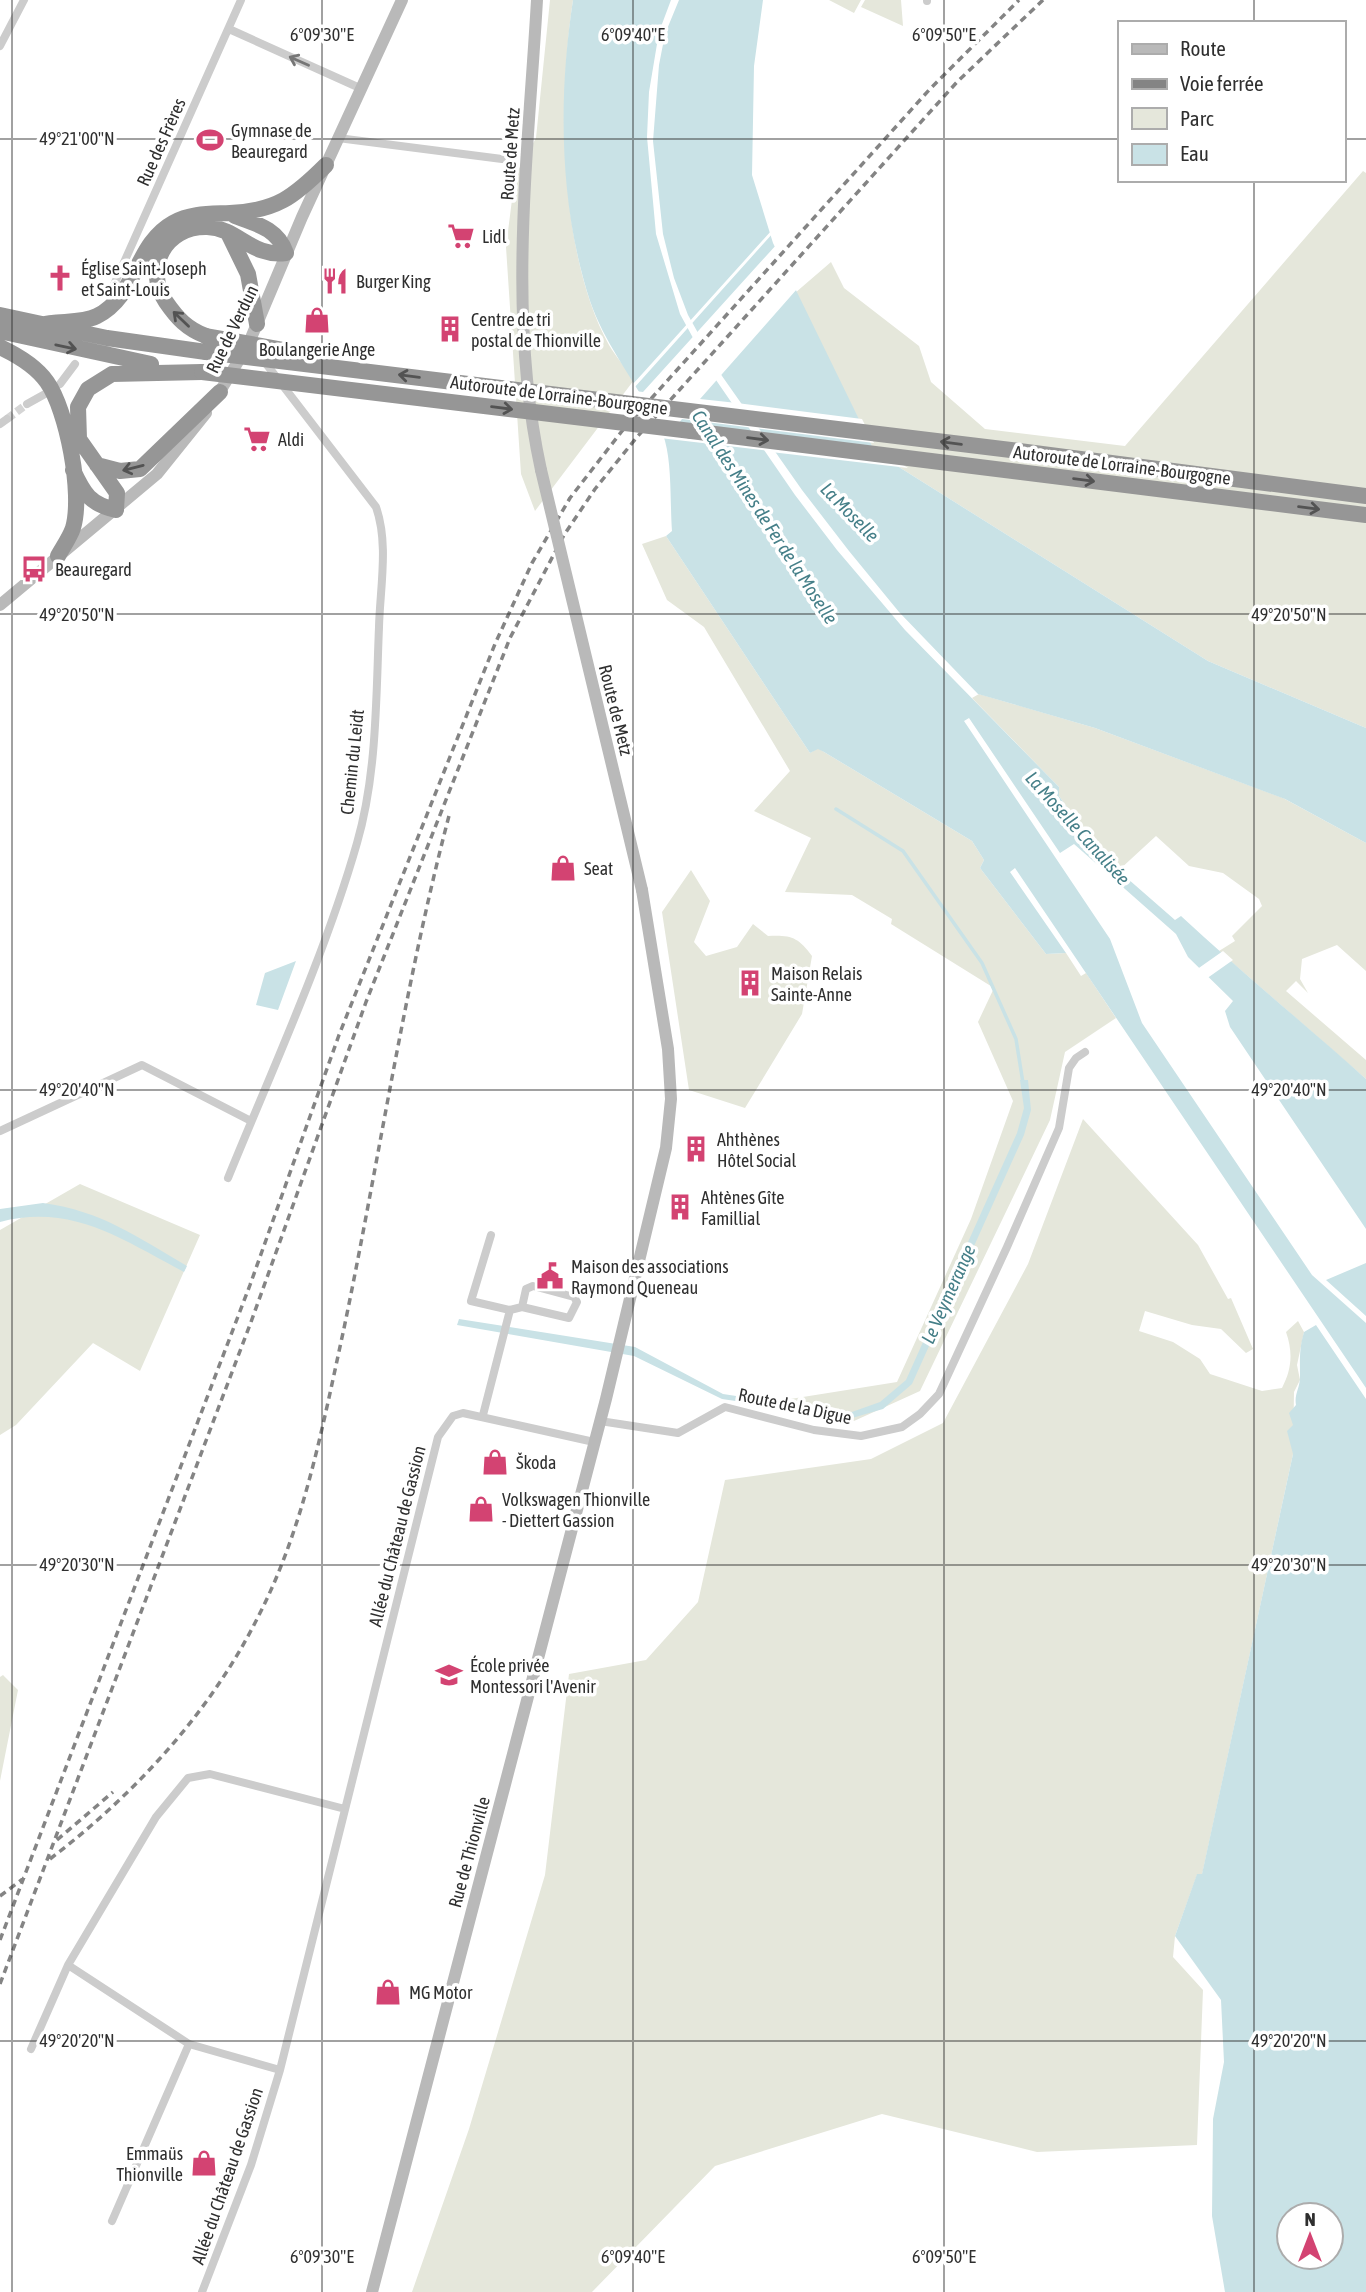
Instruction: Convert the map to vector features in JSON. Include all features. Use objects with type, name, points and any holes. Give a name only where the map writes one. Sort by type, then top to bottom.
[{"type":"highway","points":[[40,325],[58,320],[95,317],[125,292],[155,236],[186,216],[267,209],[289,200],[326,165]]},
{"type":"highway","points":[[206,344],[179,320],[162,296],[156,277],[158,256],[169,241],[185,229],[205,227],[228,233],[271,255],[286,253],[282,240],[269,229],[229,214]]},
{"type":"highway","points":[[228,233],[248,274],[257,324]]},
{"type":"highway","points":[[0,316],[40,325],[206,344]]},
{"type":"highway","name":"Autoroute de Lorraine-Bourgogne","points":[[0,331],[113,358],[202,372],[1366,515]]},
{"type":"highway","name":"Autoroute de Lorraine-Bourgogne","points":[[206,344],[295,352],[309,364],[1366,496]]},
{"type":"highway","points":[[0,347],[26,361],[46,380],[57,400],[73,470],[76,505],[72,528],[58,556]]},
{"type":"highway","points":[[73,470],[85,495],[97,506],[116,510],[117,493],[79,439],[76,424],[78,407],[88,389],[112,374],[202,372]]},
{"type":"highway","points":[[97,465],[120,471],[140,469],[220,392]]},
{"type":"main road","name":"Rue de Verdun","points":[[0,605],[165,466],[220,392],[248,345],[286,253],[402,0]]},
{"type":"main road","name":"Route de Metz","points":[[537,0],[521,233],[523,349],[541,470],[642,890],[665,1022],[671,1099],[666,1148],[600,1421]]},
{"type":"main road","name":"Rue de Thionville","points":[[372,2292],[600,1421]]},
{"type":"street","points":[[0,46],[24,0]]},
{"type":"street","name":"Rue des Frères","points":[[110,296],[242,0]]},
{"type":"street","points":[[229,29],[362,89]]},
{"type":"street","points":[[338,138],[502,159]]},
{"type":"street","name":"Chemin du Leidt","points":[[228,1178],[306,987],[358,842],[372,748],[383,532],[376,507],[265,362],[248,345]]},
{"type":"street","points":[[241,358],[265,362]]},
{"type":"street","points":[[60,384],[75,364]]},
{"type":"street","points":[[27,404],[45,394]]},
{"type":"street","name":"Route de la Digue","points":[[600,1421],[678,1433],[725,1407],[814,1430],[861,1436],[902,1427],[920,1414],[939,1394],[1007,1247],[1059,1128],[1069,1068],[1084,1052]]},
{"type":"street","points":[[0,1130],[142,1065],[251,1121]]},
{"type":"street","points":[[491,1235],[471,1301],[510,1310],[522,1307],[569,1318],[577,1302],[574,1297],[533,1286],[526,1289],[522,1307]]},
{"type":"street","points":[[483,1415],[510,1310]]},
{"type":"street","name":"Allée du Château de Gassion","points":[[202,2292],[251,2165],[280,2070],[438,1437],[453,1416],[463,1413],[483,1415],[594,1441]]},
{"type":"street","points":[[31,2049],[68,1965],[156,1817],[188,1778],[210,1774],[345,1809]]},
{"type":"street","name":"Allée du Château de Gassion","points":[[68,1965],[190,2044],[280,2070]]},
{"type":"street","points":[[112,2221],[190,2044]]},
{"type":"green space","points":[[550,0],[573,0],[565,83],[565,129],[572,222],[580,267],[592,308],[609,345],[634,380],[535,511],[521,474],[506,247],[515,176],[536,138]]},
{"type":"green space","points":[[829,0],[861,0],[854,13]]},
{"type":"green space","points":[[865,0],[901,0],[903,26],[861,7]]},
{"type":"green space","points":[[1363,171],[1366,173],[1366,728],[1208,661],[875,452],[795,293],[831,262],[844,288],[919,346],[931,382],[985,429],[1125,446]]},
{"type":"green space","points":[[666,536],[810,753],[818,748],[972,841],[984,860],[980,868],[1046,954],[1066,953],[1081,976],[1086,973],[1116,1018],[1065,1052],[1050,1120],[920,1391],[854,1421],[781,1404],[784,1400],[897,1382],[971,1219],[1013,1101],[978,1022],[994,988],[891,924],[892,919],[852,895],[785,892],[811,838],[754,811],[790,771],[704,627],[667,600],[642,544]]},
{"type":"green space","points":[[979,694],[1095,728],[1283,798],[1366,843],[1366,971],[1337,945],[1302,959],[1300,979],[1308,993],[1296,981],[1286,991],[1366,1060],[1366,1079],[1219,951],[1235,941],[1232,936],[1262,906],[1259,899],[1223,873],[1189,866],[1156,836],[1118,871],[1104,858],[1059,796],[1059,787],[972,698]]},
{"type":"green space","points":[[691,870],[710,901],[694,942],[706,956],[737,947],[753,924],[768,936],[793,939],[812,956],[802,1014],[745,1108],[689,1090],[662,912]]},
{"type":"green space","points":[[1083,1119],[1198,1245],[1228,1299],[1231,1298],[1253,1349],[1246,1353],[1221,1329],[1192,1325],[1145,1311],[1139,1331],[1173,1342],[1200,1359],[1210,1374],[1262,1391],[1282,1388],[1285,1381],[1290,1367],[1290,1347],[1286,1332],[1298,1321],[1304,1332],[1297,1365],[1300,1380],[1294,1392],[1293,1454],[1202,1875],[1197,1875],[1175,1936],[1173,1957],[1203,1990],[1197,2145],[1037,2152],[882,2114],[715,2166],[592,2292],[412,2292],[469,2129],[545,1875],[569,1674],[646,1660],[698,1602],[725,1480],[871,1459],[943,1423],[1028,1264]]},
{"type":"green space","points":[[80,1184],[200,1235],[140,1371],[93,1343],[16,1425],[0,1435],[0,1230]]},
{"type":"green space","points":[[3,1675],[18,1690],[0,1781],[0,1677]]},
{"type":"water","points":[[573,0],[671,0],[659,32],[649,92],[647,137],[656,234],[680,314],[716,380],[795,495],[837,550],[905,630],[1059,787],[1059,796],[1104,858],[1175,920],[1181,916],[1366,1079],[1366,1229],[1230,1027],[1225,1011],[1233,1001],[1188,957],[1176,934],[1074,844],[1060,853],[969,718],[964,721],[1110,939],[1142,1023],[1312,1275],[1366,1323],[1366,1388],[1015,868],[1010,872],[1066,953],[1046,954],[980,868],[984,860],[972,841],[824,752],[818,749],[810,753],[666,536],[672,531],[669,462],[664,438],[596,316],[572,228],[564,151],[564,113]]},
{"type":"water","name":"La Moselle","points":[[679,0],[763,0],[754,66],[752,175],[773,243],[875,452],[1208,661],[1366,728],[1366,843],[1285,799],[1095,728],[978,694],[899,612],[849,551],[802,490],[722,376],[688,315],[674,278],[663,234],[653,141],[659,65],[665,34]]},
{"type":"water","points":[[296,961],[278,1010],[256,1005],[265,973]]},
{"type":"water","points":[[1020,1080],[1028,1080],[1031,1110],[1024,1135],[912,1384],[883,1409],[852,1418],[722,1399],[634,1356],[457,1325],[459,1319],[635,1347],[723,1394],[849,1413],[880,1402],[906,1380],[1017,1133],[1024,1108]]},
{"type":"water","points":[[43,1203],[101,1219],[135,1235],[187,1266],[184,1272],[118,1237],[74,1221],[26,1217],[0,1222],[0,1209]]},
{"type":"water","points":[[1366,1263],[1366,1316],[1326,1280]]},
{"type":"water","points":[[1316,1325],[1366,1399],[1366,2292],[1225,2292],[1212,2216],[1213,2119],[1224,2062],[1221,2000],[1175,1936],[1197,1874],[1202,1874],[1293,1454],[1287,1431],[1293,1425],[1289,1413],[1296,1405],[1304,1332]]},
{"type":"pier","points":[[772,230],[773,233],[634,388],[632,385]]},
{"type":"pier","points":[[777,244],[797,289],[700,399],[737,403],[754,428],[682,419],[679,423],[757,433],[770,451],[660,438],[635,391],[643,392]]},
{"type":"pier","points":[[737,403],[862,419],[874,443],[754,428]]},
{"type":"pier","points":[[758,433],[878,449],[908,468],[771,452]]},
{"type":"pier","points":[[1223,951],[1233,960],[1206,979],[1196,970]]},
{"type":"waterway","name":"Le Veymerange","points":[[836,809],[903,851],[982,963],[1016,1039],[1023,1083]]},
{"type":"tunnel","points":[[7,419],[27,404]]},
{"type":"railway","points":[[0,1940],[250,1285],[339,1035],[495,644],[532,563],[570,498],[622,431],[929,90],[1019,0]]},
{"type":"railway","points":[[0,1984],[251,1322],[366,1002],[510,638],[564,535],[595,489],[637,437],[957,82],[1043,0]]},
{"type":"railway","points":[[50,1859],[141,1779],[194,1718],[240,1651],[275,1582],[300,1512],[327,1405],[419,941],[450,812]]},
{"type":"railway","points":[[57,1840],[113,1792]]},
{"type":"railway","points":[[0,1896],[24,1878]]},
{"type":"place","name":"Gymnase de Beauregard","points":[[210,140]]},
{"type":"place","name":"Lidl","points":[[461,236]]},
{"type":"place","name":"Église Saint-Joseph et Saint-Louis","points":[[60,278]]},
{"type":"place","name":"Burger King","points":[[335,281]]},
{"type":"place","name":"Boulangerie Ange","points":[[317,320]]},
{"type":"place","name":"Centre de tri postal de Thionville","points":[[450,329]]},
{"type":"place","name":"Aldi","points":[[257,439]]},
{"type":"place","name":"Beauregard","points":[[34,569]]},
{"type":"place","name":"Seat","points":[[563,868]]},
{"type":"place","name":"Maison Relais Sainte-Anne","points":[[750,983]]},
{"type":"place","name":"Ahthènes Hôtel Social","points":[[696,1149]]},
{"type":"place","name":"Ahtènes Gîte Famillial","points":[[680,1207]]},
{"type":"place","name":"Maison des associations Raymond Queneau","points":[[550,1276]]},
{"type":"place","name":"Škoda","points":[[495,1462]]},
{"type":"place","name":"Volkswagen Thionville - Diettert Gassion","points":[[481,1509]]},
{"type":"place","name":"École privée Montessori l'Avenir","points":[[449,1675]]},
{"type":"place","name":"MG Motor","points":[[388,1992]]},
{"type":"place","name":"Emmaüs Thionville","points":[[204,2163]]},
{"type":"water label","name":"Canal des Mines de Fer de la Moselle","points":[[765,517]]},
{"type":"water label","name":"La Moselle Canalisée","points":[[1078,828]]}]
